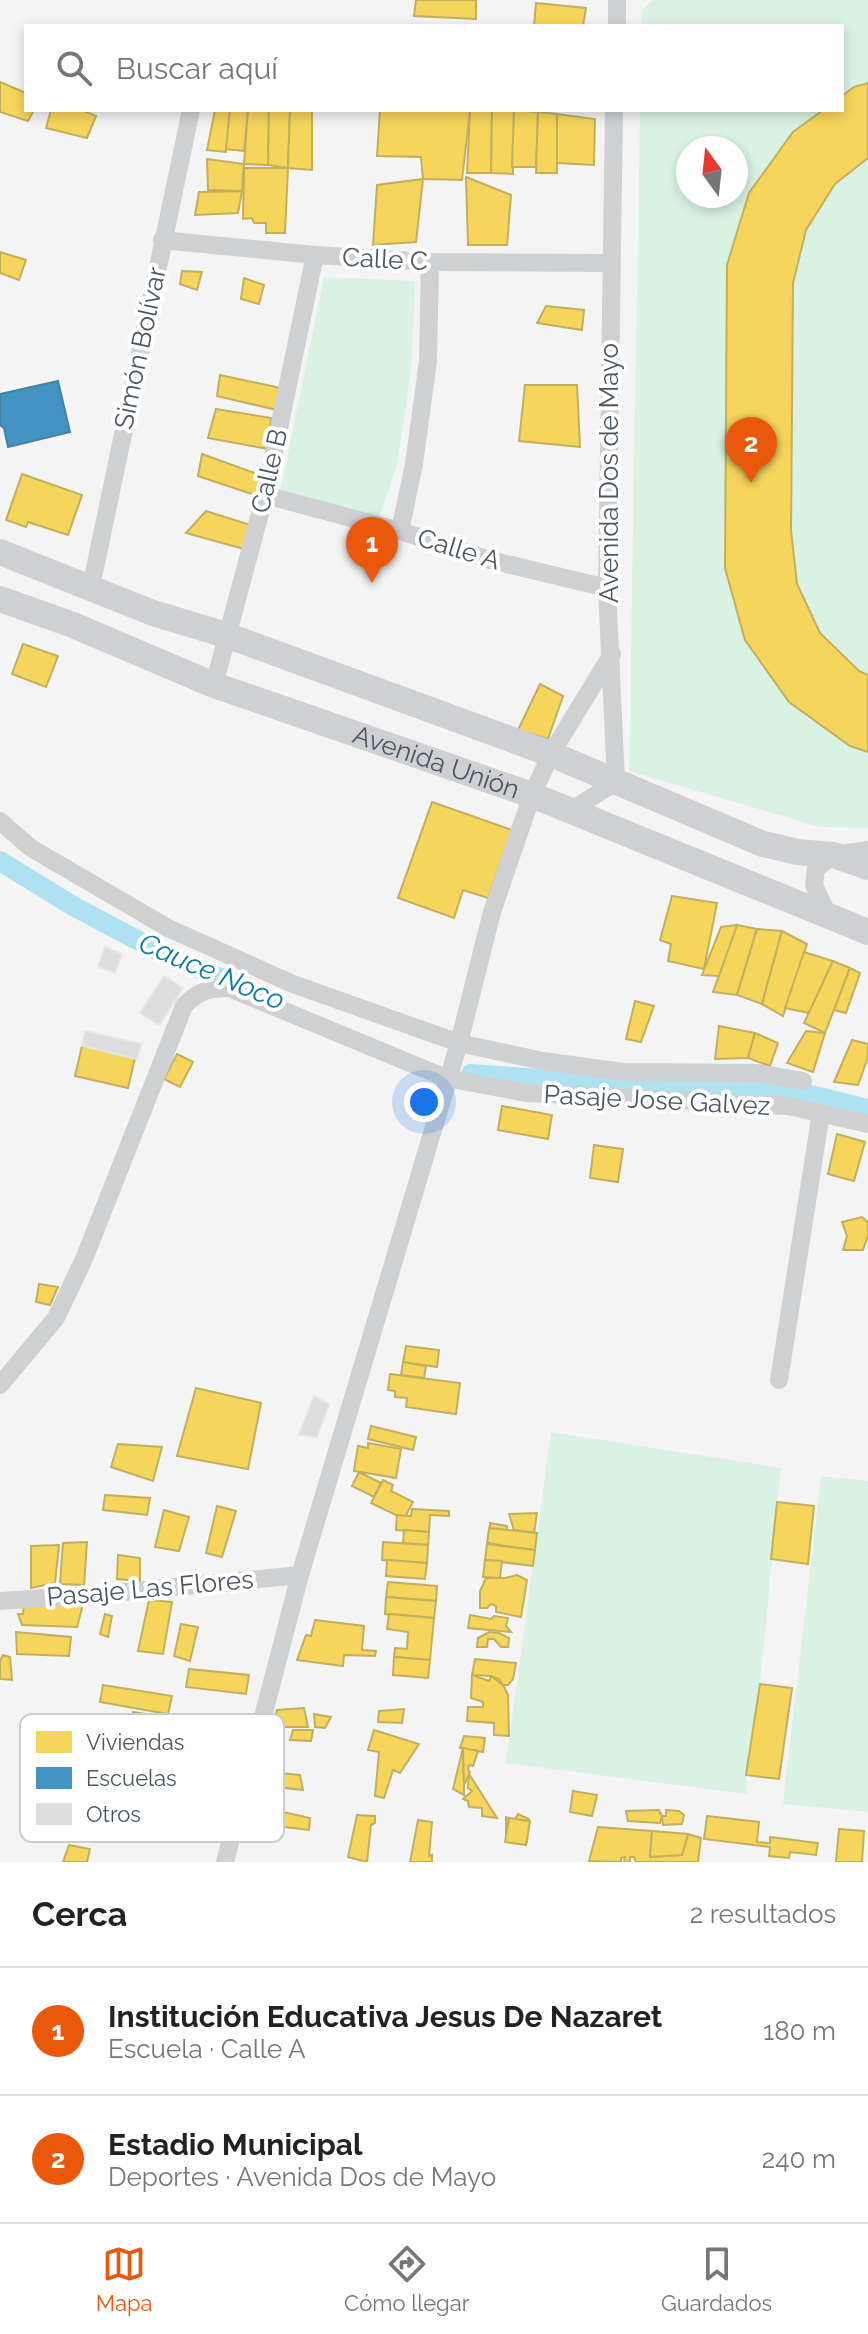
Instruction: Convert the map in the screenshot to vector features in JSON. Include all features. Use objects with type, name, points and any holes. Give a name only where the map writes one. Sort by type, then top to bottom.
[{"type":"main road","name":"Avenida Unión","points":[[0,552],[153,613],[226,635],[551,754],[763,844],[798,852],[833,855],[868,867]]},
{"type":"main road","name":"Avenida Unión","points":[[0,599],[73,625],[214,685],[532,795],[865,929]]},
{"type":"street","name":"Simón Bolívar","points":[[91,587],[191,112]]},
{"type":"street","name":"Avenida Dos de Mayo","points":[[614,112],[607,588],[616,782]]},
{"type":"street","name":"Calle C","points":[[162,240],[315,255],[430,262],[610,263]]},
{"type":"street","name":"Calle B","points":[[214,685],[265,495],[315,255]]},
{"type":"street","points":[[400,531],[414,464],[428,361],[430,262]]},
{"type":"street","name":"Calle A","points":[[265,495],[400,531],[490,560],[607,588]]},
{"type":"street","points":[[264,1714],[300,1575],[446,1078],[459,1043],[492,912],[532,795],[551,754],[612,654]]},
{"type":"street","points":[[570,811],[616,782]]},
{"type":"street","points":[[0,821],[31,848],[168,928],[293,984],[459,1043],[543,1061],[623,1072],[757,1073],[803,1081]]},
{"type":"street","points":[[829,917],[814,885],[816,869],[833,855],[868,850]]},
{"type":"street","name":"Pasaje Jose Galvez","points":[[0,1385],[56,1318],[84,1259],[184,1006],[196,993],[211,988],[229,988],[446,1078],[527,1093],[788,1106],[868,1124]]},
{"type":"street","points":[[779,1380],[821,1113]]},
{"type":"street","name":"Pasaje Las Flores","points":[[0,1601],[300,1575]]},
{"type":"street","points":[[225,1862],[230,1842]]},
{"type":"green space","points":[[653,0],[868,0],[868,828],[820,827],[629,771],[640,112],[844,112],[844,24],[642,24],[642,10]]},
{"type":"green space","points":[[324,277],[415,281],[411,372],[397,465],[378,520],[280,493]]},
{"type":"green space","points":[[551,1432],[781,1468],[760,1684],[746,1775],[747,1794],[506,1763]]},
{"type":"green space","points":[[821,1476],[868,1481],[868,1812],[783,1804]]},
{"type":"building: Viviendas","points":[[416,0],[476,0],[476,19],[414,16]]},
{"type":"building: Viviendas","points":[[536,3],[586,8],[583,24],[534,24]]},
{"type":"building: Viviendas","points":[[0,82],[24,92],[24,112],[33,112],[28,121],[0,112]]},
{"type":"building: Viviendas","points":[[868,83],[868,158],[835,184],[806,230],[793,283],[791,530],[797,584],[820,633],[859,671],[868,675],[868,752],[850,746],[789,702],[745,640],[725,568],[727,265],[744,208],[748,208],[749,193],[793,132],[820,112],[844,112],[844,94],[854,87]]},
{"type":"building: Viviendas","points":[[50,112],[87,112],[96,116],[87,138],[46,128]]},
{"type":"building: Viviendas","points":[[215,112],[230,112],[226,152],[207,150]]},
{"type":"building: Viviendas","points":[[230,112],[248,112],[244,151],[226,149]]},
{"type":"building: Viviendas","points":[[248,112],[269,112],[268,165],[244,164]]},
{"type":"building: Viviendas","points":[[269,112],[290,112],[288,168],[268,165]]},
{"type":"building: Viviendas","points":[[290,112],[312,112],[312,170],[288,168]]},
{"type":"building: Viviendas","points":[[380,112],[470,112],[462,180],[423,179],[421,157],[377,156]]},
{"type":"building: Viviendas","points":[[470,112],[492,112],[491,173],[467,173]]},
{"type":"building: Viviendas","points":[[492,112],[514,112],[513,174],[491,173]]},
{"type":"building: Viviendas","points":[[514,112],[538,112],[536,167],[512,167]]},
{"type":"building: Viviendas","points":[[538,112],[557,114],[557,173],[536,173]]},
{"type":"building: Viviendas","points":[[557,114],[595,119],[594,165],[557,163]]},
{"type":"building: Viviendas","points":[[207,159],[244,164],[242,191],[208,190]]},
{"type":"building: Viviendas","points":[[244,168],[288,168],[285,233],[266,233],[266,223],[254,223],[252,218],[243,219]]},
{"type":"building: Viviendas","points":[[466,177],[511,195],[507,245],[468,245]]},
{"type":"building: Viviendas","points":[[423,179],[416,242],[373,245],[377,185]]},
{"type":"building: Viviendas","points":[[242,191],[238,213],[195,215],[199,192]]},
{"type":"building: Viviendas","points":[[0,252],[26,260],[19,280],[0,273]]},
{"type":"building: Viviendas","points":[[182,271],[202,272],[197,290],[180,284]]},
{"type":"building: Viviendas","points":[[244,278],[264,285],[259,304],[241,299]]},
{"type":"building: Viviendas","points":[[546,306],[584,310],[582,330],[537,323]]},
{"type":"building: Viviendas","points":[[220,375],[281,388],[277,410],[217,396]]},
{"type":"building: Viviendas","points":[[525,385],[577,385],[580,447],[519,441]]},
{"type":"building: Viviendas","points":[[216,409],[271,418],[268,449],[208,438]]},
{"type":"building: Viviendas","points":[[202,454],[260,475],[258,496],[198,476]]},
{"type":"building: Viviendas","points":[[22,474],[82,495],[68,535],[28,522],[26,527],[6,520]]},
{"type":"building: Viviendas","points":[[206,511],[254,526],[244,549],[186,533]]},
{"type":"building: Viviendas","points":[[23,644],[58,656],[46,687],[12,674]]},
{"type":"building: Viviendas","points":[[540,684],[563,696],[548,739],[518,730]]},
{"type":"building: Viviendas","points":[[432,802],[512,830],[488,898],[463,890],[454,918],[398,898]]},
{"type":"building: Viviendas","points":[[672,896],[717,903],[704,969],[668,961],[671,944],[660,940]]},
{"type":"building: Viviendas","points":[[737,925],[757,929],[737,995],[713,992]]},
{"type":"building: Viviendas","points":[[737,925],[719,976],[702,975],[721,927]]},
{"type":"building: Viviendas","points":[[757,929],[782,931],[762,1004],[737,995]]},
{"type":"building: Viviendas","points":[[782,931],[807,944],[783,1016],[762,1004]]},
{"type":"building: Viviendas","points":[[804,952],[833,961],[809,1013],[785,1008]]},
{"type":"building: Viviendas","points":[[833,961],[850,968],[825,1033],[804,1023]]},
{"type":"building: Viviendas","points":[[850,968],[860,973],[846,1013],[834,1010]]},
{"type":"building: Viviendas","points":[[635,1001],[654,1006],[641,1042],[626,1039]]},
{"type":"building: Viviendas","points":[[719,1026],[755,1033],[748,1058],[715,1059]]},
{"type":"building: Viviendas","points":[[806,1031],[825,1033],[813,1072],[787,1063]]},
{"type":"building: Viviendas","points":[[755,1033],[778,1043],[770,1066],[748,1058]]},
{"type":"building: Viviendas","points":[[852,1040],[868,1044],[868,1057],[858,1085],[834,1082]]},
{"type":"building: Viviendas","points":[[82,1046],[135,1058],[128,1088],[75,1076]]},
{"type":"building: Viviendas","points":[[177,1054],[193,1062],[180,1087],[164,1079]]},
{"type":"building: Viviendas","points":[[502,1106],[552,1115],[548,1139],[498,1130]]},
{"type":"building: Viviendas","points":[[837,1134],[865,1142],[854,1181],[828,1174]]},
{"type":"building: Viviendas","points":[[594,1145],[623,1149],[618,1182],[590,1178]]},
{"type":"building: Viviendas","points":[[862,1217],[868,1222],[868,1236],[863,1250],[843,1250],[847,1236],[842,1222]]},
{"type":"building: Viviendas","points":[[39,1284],[58,1287],[50,1305],[36,1302]]},
{"type":"building: Viviendas","points":[[406,1346],[439,1350],[437,1367],[403,1362]]},
{"type":"building: Viviendas","points":[[403,1362],[426,1366],[424,1378],[401,1375]]},
{"type":"building: Viviendas","points":[[390,1374],[460,1383],[456,1414],[406,1407],[407,1398],[395,1397],[395,1391],[388,1390]]},
{"type":"building: Viviendas","points":[[196,1388],[261,1403],[248,1469],[177,1456]]},
{"type":"building: Viviendas","points":[[371,1426],[416,1437],[413,1450],[368,1439]]},
{"type":"building: Viviendas","points":[[368,1443],[401,1449],[396,1478],[354,1471],[358,1446],[368,1448]]},
{"type":"building: Viviendas","points":[[118,1444],[162,1447],[153,1481],[111,1467]]},
{"type":"building: Viviendas","points":[[359,1472],[381,1483],[374,1497],[352,1486]]},
{"type":"building: Viviendas","points":[[383,1480],[393,1485],[391,1491],[413,1502],[404,1519],[371,1503]]},
{"type":"building: Viviendas","points":[[105,1495],[150,1498],[147,1515],[103,1510]]},
{"type":"building: Viviendas","points":[[777,1502],[814,1506],[808,1564],[771,1559]]},
{"type":"building: Viviendas","points":[[217,1506],[236,1511],[222,1557],[206,1553]]},
{"type":"building: Viviendas","points":[[412,1509],[449,1511],[449,1516],[430,1515],[429,1532],[396,1530],[397,1515],[411,1516]]},
{"type":"building: Viviendas","points":[[164,1510],[189,1517],[179,1551],[155,1547]]},
{"type":"building: Viviendas","points":[[537,1513],[534,1533],[514,1530],[509,1514]]},
{"type":"building: Viviendas","points":[[490,1523],[507,1526],[507,1532],[534,1533],[528,1547],[489,1543]]},
{"type":"building: Viviendas","points":[[489,1528],[537,1533],[535,1550],[487,1544]]},
{"type":"building: Viviendas","points":[[404,1530],[429,1532],[428,1545],[403,1543]]},
{"type":"building: Viviendas","points":[[87,1542],[84,1585],[60,1584],[63,1543]]},
{"type":"building: Viviendas","points":[[383,1542],[428,1545],[427,1563],[382,1560]]},
{"type":"building: Viviendas","points":[[489,1543],[526,1550],[526,1560],[491,1559]]},
{"type":"building: Viviendas","points":[[487,1544],[535,1550],[533,1566],[485,1560]]},
{"type":"building: Viviendas","points":[[59,1545],[55,1583],[31,1588],[31,1546]]},
{"type":"building: Viviendas","points":[[118,1555],[140,1558],[140,1581],[117,1579]]},
{"type":"building: Viviendas","points":[[387,1560],[427,1563],[425,1579],[386,1576]]},
{"type":"building: Viviendas","points":[[485,1560],[502,1561],[500,1578],[483,1577]]},
{"type":"building: Viviendas","points":[[517,1575],[527,1580],[521,1617],[496,1612],[496,1606],[491,1604],[480,1608],[480,1591],[486,1578]]},
{"type":"building: Viviendas","points":[[388,1582],[437,1586],[436,1601],[386,1597]]},
{"type":"building: Viviendas","points":[[386,1597],[436,1601],[434,1618],[385,1614]]},
{"type":"building: Viviendas","points":[[149,1600],[172,1602],[163,1654],[138,1651]]},
{"type":"building: Viviendas","points":[[84,1601],[77,1627],[22,1625],[18,1614],[23,1614],[24,1603]]},
{"type":"building: Viviendas","points":[[105,1614],[112,1616],[108,1637],[100,1634]]},
{"type":"building: Viviendas","points":[[389,1614],[434,1618],[430,1660],[394,1657],[395,1648],[407,1649],[408,1632],[387,1629]]},
{"type":"building: Viviendas","points":[[470,1615],[508,1618],[506,1626],[511,1632],[468,1628]]},
{"type":"building: Viviendas","points":[[315,1620],[364,1626],[362,1650],[376,1651],[375,1656],[344,1655],[343,1666],[297,1660],[306,1635],[311,1636]]},
{"type":"building: Viviendas","points":[[181,1624],[198,1627],[190,1661],[174,1656]]},
{"type":"building: Viviendas","points":[[16,1632],[71,1637],[69,1656],[17,1654]]},
{"type":"building: Viviendas","points":[[489,1632],[509,1638],[508,1647],[501,1647],[494,1639],[488,1639],[487,1647],[477,1647],[478,1638]]},
{"type":"building: Viviendas","points":[[3,1655],[10,1657],[12,1680],[0,1679]]},
{"type":"building: Viviendas","points":[[394,1657],[430,1660],[428,1678],[393,1675]]},
{"type":"building: Viviendas","points":[[475,1659],[516,1663],[513,1679],[508,1685],[503,1685],[491,1676],[472,1675]]},
{"type":"building: Viviendas","points":[[189,1669],[249,1675],[246,1694],[186,1687]]},
{"type":"building: Viviendas","points":[[472,1675],[489,1681],[491,1676],[503,1685],[508,1695],[509,1736],[494,1735],[494,1723],[467,1721],[468,1707],[483,1707],[483,1702],[471,1698]]},
{"type":"building: Viviendas","points":[[760,1684],[792,1688],[779,1779],[746,1775]]},
{"type":"building: Viviendas","points":[[103,1685],[172,1696],[168,1714],[100,1702]]},
{"type":"building: Viviendas","points":[[304,1708],[308,1727],[284,1727],[284,1714],[276,1714],[277,1710]]},
{"type":"building: Viviendas","points":[[404,1709],[402,1723],[378,1722],[379,1711]]},
{"type":"building: Viviendas","points":[[314,1714],[331,1717],[325,1728],[315,1727]]},
{"type":"building: Viviendas","points":[[293,1730],[313,1730],[311,1741],[290,1740]]},
{"type":"building: Viviendas","points":[[374,1730],[419,1744],[400,1773],[393,1770],[384,1798],[375,1796],[379,1752],[368,1750]]},
{"type":"building: Viviendas","points":[[464,1736],[485,1738],[483,1752],[460,1748]]},
{"type":"building: Viviendas","points":[[463,1748],[464,1785],[464,1795],[453,1789]]},
{"type":"building: Viviendas","points":[[463,1748],[478,1751],[473,1766],[469,1765],[470,1772],[464,1785]]},
{"type":"building: Viviendas","points":[[284,1774],[300,1775],[303,1790],[284,1788]]},
{"type":"building: Viviendas","points":[[469,1774],[497,1818],[482,1816],[482,1808],[469,1807],[468,1801],[463,1799],[472,1791],[468,1788]]},
{"type":"building: Viviendas","points":[[573,1791],[597,1795],[592,1816],[570,1812]]},
{"type":"building: Viviendas","points":[[659,1810],[662,1816],[660,1823],[628,1821],[626,1811]]},
{"type":"building: Viviendas","points":[[666,1810],[679,1811],[684,1815],[682,1824],[663,1825],[662,1816],[666,1816]]},
{"type":"building: Viviendas","points":[[284,1812],[310,1818],[309,1830],[284,1827]]},
{"type":"building: Viviendas","points":[[518,1814],[529,1819],[527,1842],[506,1836],[506,1817],[514,1821]]},
{"type":"building: Viviendas","points":[[357,1815],[375,1816],[367,1862],[348,1857]]},
{"type":"building: Viviendas","points":[[707,1816],[759,1822],[757,1842],[770,1843],[770,1837],[818,1843],[816,1855],[790,1852],[789,1858],[769,1856],[770,1847],[704,1839]]},
{"type":"building: Viviendas","points":[[509,1818],[530,1821],[526,1845],[505,1842]]},
{"type":"building: Viviendas","points":[[418,1820],[432,1822],[429,1856],[432,1855],[432,1862],[410,1862]]},
{"type":"building: Viviendas","points":[[598,1827],[652,1831],[650,1857],[682,1855],[688,1834],[701,1838],[698,1862],[636,1862],[634,1857],[630,1857],[630,1862],[624,1862],[625,1857],[621,1858],[621,1862],[589,1861]]},
{"type":"building: Viviendas","points":[[839,1829],[864,1831],[862,1862],[836,1862]]},
{"type":"building: Viviendas","points":[[652,1831],[688,1834],[682,1855],[650,1857]]},
{"type":"building: Viviendas","points":[[69,1845],[90,1849],[87,1862],[63,1862]]},
{"type":"building: Escuelas","points":[[58,381],[70,432],[8,447],[4,428],[0,425],[0,394]]},
{"type":"building: Otros","points":[[105,947],[122,954],[115,973],[98,967]]},
{"type":"building: Otros","points":[[164,976],[183,988],[159,1025],[140,1013]]},
{"type":"building: Otros","points":[[85,1031],[141,1044],[137,1059],[82,1046]]},
{"type":"building: Otros","points":[[314,1396],[329,1404],[317,1437],[299,1435]]},
{"type":"waterway","name":"Cauce Noco","points":[[0,861],[73,906],[158,951],[246,989]]},
{"type":"waterway","name":"Cauce Noco","points":[[471,1074],[581,1082],[753,1085],[790,1090],[868,1109]]},
{"type":"place","name":"Estadio Municipal","points":[[751,483]]},
{"type":"place","name":"Institución Educativa Jesus De Nazaret","points":[[372,583]]}]
